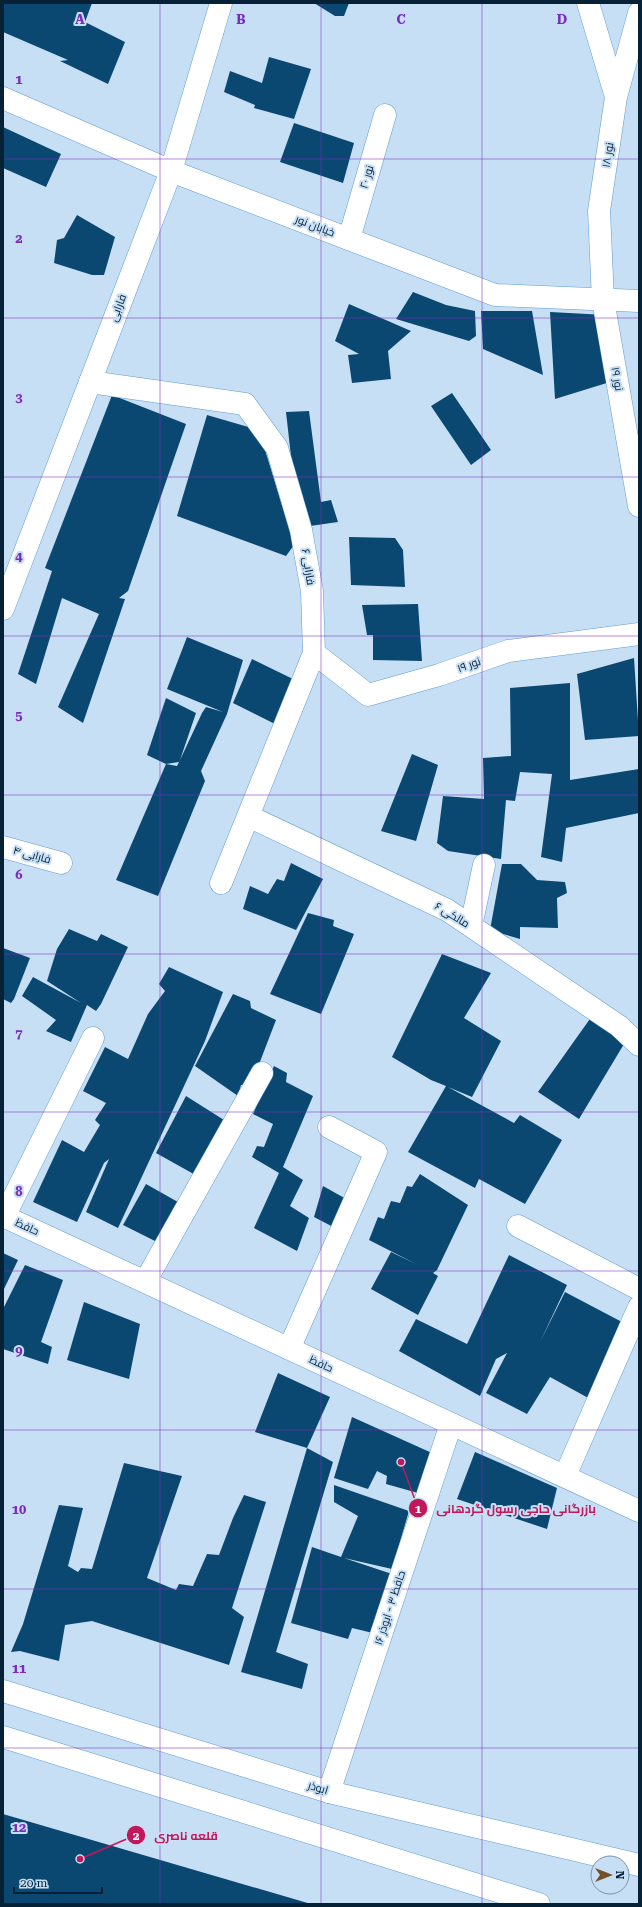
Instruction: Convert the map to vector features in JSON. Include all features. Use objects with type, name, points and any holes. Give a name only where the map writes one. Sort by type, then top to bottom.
[{"type":"street","name":"فارابی","points":[[3,609],[7,584],[90,382],[171,171],[221,3]]},
{"type":"street","points":[[588,3],[616,98]]},
{"type":"street","name":"نور ۱۸","points":[[603,300],[599,211],[616,98],[639,13]]},
{"type":"street","name":"خیابان نور","points":[[3,98],[171,171],[495,295],[639,301]]},
{"type":"street","name":"نور ۲۰","points":[[349,239],[385,115]]},
{"type":"street","name":"نور ۱۹","points":[[603,300],[639,506]]},
{"type":"street","name":"فارابی ۶","points":[[90,382],[245,404],[277,448],[302,530],[312,592],[314,653],[221,883]]},
{"type":"street","name":"نور ۱۹","points":[[314,653],[368,695],[439,675],[508,651],[639,634]]},
{"type":"street","name":"مالکی ۶","points":[[248,816],[447,910],[619,1026],[639,1045]]},
{"type":"street","name":"فارابی ۴","points":[[3,847],[61,863]]},
{"type":"street","points":[[470,926],[484,865]]},
{"type":"street","points":[[3,1216],[93,1038]]},
{"type":"street","points":[[145,1282],[262,1073]]},
{"type":"street","points":[[289,1349],[376,1152],[329,1127]]},
{"type":"street","name":"حافظ","points":[[3,1216],[639,1511]]},
{"type":"street","points":[[518,1226],[639,1290]]},
{"type":"street","points":[[565,1476],[637,1317]]},
{"type":"street","name":"حافظ ۳ - ابوذر ۱۶","points":[[329,1792],[451,1424]]},
{"type":"street","name":"ابوذر","points":[[3,1691],[329,1792],[639,1865]]},
{"type":"street","points":[[3,1737],[539,1904]]},
{"type":"building","points":[[3,3],[92,3],[85,22],[125,42],[108,84],[60,61],[68,60],[3,32]]},
{"type":"building","points":[[314,3],[349,3],[344,16],[335,16]]},
{"type":"building","points":[[269,57],[311,69],[294,119],[254,108],[255,105],[224,92],[230,71],[262,83]]},
{"type":"building","points":[[294,123],[354,143],[343,183],[280,162]]},
{"type":"building","points":[[3,127],[61,154],[46,187],[3,168]]},
{"type":"building","points":[[77,215],[115,237],[104,275],[92,275],[54,263],[57,240],[64,238]]},
{"type":"building","points":[[413,292],[446,305],[475,311],[476,336],[469,341],[396,319]]},
{"type":"building","points":[[349,304],[411,331],[388,351],[391,379],[352,383],[348,355],[359,354],[335,341]]},
{"type":"building","points":[[481,311],[532,311],[543,375],[483,349]]},
{"type":"building","points":[[550,312],[606,315],[610,382],[555,399]]},
{"type":"building","points":[[452,393],[491,450],[471,465],[431,406]]},
{"type":"building","points":[[112,395],[186,424],[128,591],[119,598],[125,599],[83,723],[58,707],[99,614],[62,598],[36,684],[18,674],[52,571],[45,568]]},
{"type":"building","points":[[309,411],[321,502],[331,500],[338,522],[310,526],[295,492],[286,412]]},
{"type":"building","points":[[207,415],[259,430],[294,545],[286,556],[177,516]]},
{"type":"building","points":[[349,537],[395,538],[403,550],[405,587],[351,585]]},
{"type":"building","points":[[418,604],[422,661],[373,660],[373,635],[367,635],[362,605]]},
{"type":"building","points":[[187,637],[243,660],[227,714],[201,771],[205,781],[158,896],[116,880],[166,764],[147,755],[166,698],[196,713],[180,760],[206,707],[223,712],[167,689]],"holes":[[[179,762],[177,766],[166,764]]]},
{"type":"building","points":[[634,658],[639,736],[585,740],[577,674]]},
{"type":"building","points":[[252,659],[295,680],[277,725],[233,703]]},
{"type":"building","points":[[570,683],[570,780],[639,769],[639,813],[566,828],[562,862],[541,857],[552,774],[520,772],[515,801],[506,800],[501,859],[448,851],[437,843],[443,796],[484,799],[483,758],[511,756],[510,688]]},
{"type":"building","points":[[412,754],[438,765],[416,841],[381,831]]},
{"type":"building","points":[[291,863],[323,879],[296,930],[243,909],[250,886],[268,894],[277,879],[284,881]]},
{"type":"building","points":[[502,864],[521,864],[537,880],[565,882],[567,893],[557,898],[558,928],[520,927],[520,939],[490,930]]},
{"type":"building","points":[[308,913],[334,920],[333,926],[354,934],[321,1014],[270,994]]},
{"type":"building","points":[[69,929],[97,941],[101,934],[128,947],[101,1004],[96,1011],[87,1005],[71,1042],[46,1031],[56,1020],[22,996],[33,977],[81,1003],[47,981],[57,949]]},
{"type":"building","points":[[3,948],[30,958],[14,999],[11,1003],[3,999]]},
{"type":"building","points":[[442,954],[491,973],[464,1018],[501,1041],[472,1097],[448,1087],[514,1123],[520,1115],[562,1140],[525,1204],[479,1179],[475,1188],[408,1152],[446,1086],[431,1080],[392,1057]]},
{"type":"building","points":[[169,967],[223,992],[205,1041],[118,1228],[86,1212],[109,1159],[104,1163],[77,1222],[33,1202],[62,1140],[84,1152],[100,1125],[95,1120],[106,1103],[83,1091],[105,1047],[128,1059],[148,1014],[165,991],[159,984]]},
{"type":"building","points":[[233,994],[250,1001],[251,1008],[276,1020],[251,1085],[241,1085],[238,1096],[195,1066]]},
{"type":"building","points":[[592,1016],[624,1044],[579,1119],[538,1092]]},
{"type":"building","points":[[274,1066],[287,1073],[286,1082],[313,1096],[283,1167],[303,1180],[290,1206],[309,1218],[297,1251],[254,1228],[279,1173],[252,1157],[257,1146],[264,1147],[273,1124],[253,1114]]},
{"type":"building","points":[[186,1096],[224,1120],[199,1177],[156,1153]]},
{"type":"building","points":[[420,1174],[468,1205],[437,1270],[433,1273],[438,1276],[418,1315],[371,1289],[391,1252],[416,1264],[369,1240],[378,1217],[384,1219],[391,1201],[400,1203],[407,1186],[412,1187]]},
{"type":"building","points":[[146,1184],[185,1206],[163,1245],[123,1225]]},
{"type":"building","points":[[323,1186],[348,1200],[337,1229],[314,1217]]},
{"type":"building","points":[[3,1253],[18,1260],[3,1291]]},
{"type":"building","points":[[509,1255],[567,1285],[540,1342],[565,1292],[622,1322],[592,1400],[550,1377],[527,1414],[486,1393],[507,1353],[496,1359],[480,1396],[399,1351],[416,1319],[467,1344]]},
{"type":"building","points":[[25,1265],[63,1280],[41,1342],[52,1347],[48,1364],[3,1349],[3,1309]]},
{"type":"building","points":[[84,1302],[140,1324],[129,1379],[67,1360]]},
{"type":"building","points":[[278,1373],[330,1397],[307,1448],[255,1432]]},
{"type":"building","points":[[352,1417],[432,1453],[418,1493],[386,1484],[387,1476],[377,1471],[368,1489],[334,1478]]},
{"type":"building","points":[[307,1448],[333,1462],[276,1652],[308,1664],[302,1689],[241,1672]]},
{"type":"building","points":[[475,1452],[557,1488],[547,1529],[457,1499]]},
{"type":"building","points":[[124,1463],[182,1476],[147,1578],[176,1590],[179,1584],[193,1586],[207,1554],[219,1555],[233,1518],[244,1495],[266,1502],[232,1608],[244,1617],[229,1665],[92,1621],[65,1625],[59,1661],[20,1651],[11,1652],[23,1624],[59,1505],[83,1508],[68,1566],[78,1572],[81,1568],[92,1569]]},
{"type":"building","points":[[334,1485],[409,1511],[392,1569],[344,1558],[395,1575],[377,1634],[352,1628],[348,1639],[291,1623],[312,1547],[341,1557],[358,1516],[334,1502]]},
{"type":"building","points":[[3,1814],[311,1904],[3,1904]]},
{"type":"place","name":"بازرگانی حاجی رسول گردهانی","points":[[401,1462]]},
{"type":"place","name":"قلعه ناصری","points":[[80,1859]]}]
